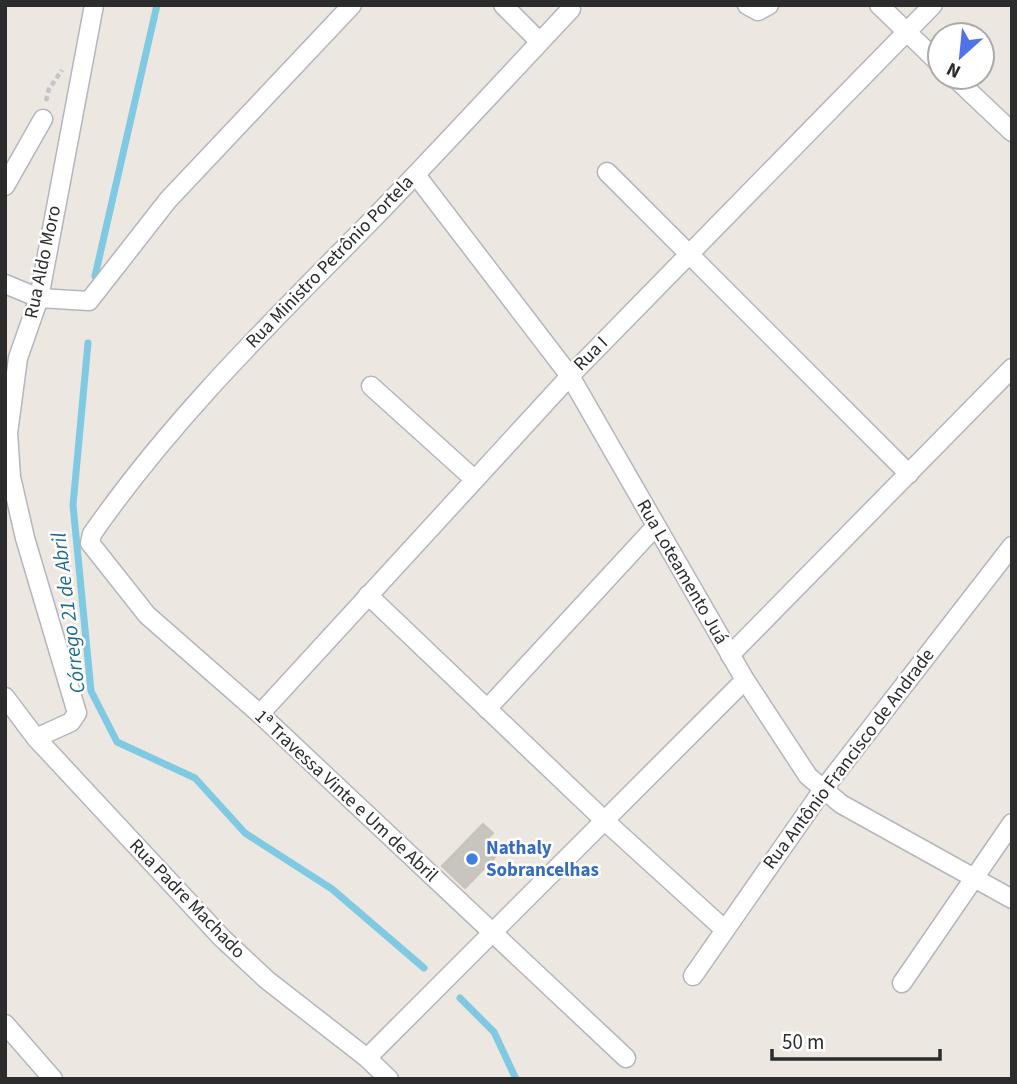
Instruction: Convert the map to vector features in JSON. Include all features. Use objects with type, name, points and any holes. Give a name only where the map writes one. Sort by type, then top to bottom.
[{"type":"street","name":"Rua Aldo Moro","points":[[36,738],[71,722],[77,713],[25,538],[11,477],[8,433],[18,358],[39,298],[94,5]]},
{"type":"street","points":[[5,284],[39,298],[89,301],[168,200],[352,5]]},
{"type":"street","points":[[503,5],[540,42]]},
{"type":"street","points":[[747,5],[751,10],[767,7]]},
{"type":"street","points":[[879,5],[926,50]]},
{"type":"street","name":"Rua I","points":[[260,714],[570,376],[933,5]]},
{"type":"street","name":"Rua Ministro Petrônio Portela","points":[[99,523],[147,457],[205,390],[416,176],[571,9]]},
{"type":"street","points":[[969,91],[1012,132]]},
{"type":"street","points":[[5,186],[43,120]]},
{"type":"street","points":[[607,172],[691,253],[909,474]]},
{"type":"street","name":"Rua Loteamento Juá","points":[[416,176],[570,376],[730,655],[808,776],[822,791],[976,876],[1012,899]]},
{"type":"street","points":[[730,655],[1012,368]]},
{"type":"street","points":[[371,386],[474,479]]},
{"type":"street","name":"1ª Travessa Vinte e Um de Abril","points":[[99,523],[90,544],[147,615],[260,714],[625,1058]]},
{"type":"street","points":[[487,709],[656,527]]},
{"type":"street","name":"Rua Antônio Francisco de Andrade","points":[[693,976],[822,791],[1012,546]]},
{"type":"street","points":[[368,595],[605,821],[725,930]]},
{"type":"street","points":[[367,1058],[745,680]]},
{"type":"street","name":"Rua Padre Machado","points":[[5,697],[36,738],[222,938],[314,1020],[367,1058],[389,1079]]},
{"type":"street","points":[[902,983],[1012,823]]},
{"type":"street","points":[[5,1024],[53,1079]]},
{"type":"path","points":[[43,120],[49,89],[59,70],[81,72]]},
{"type":"building","name":"Nathaly Sobrancelhas","points":[[483,824],[493,833],[488,838],[501,851],[465,888],[442,866]]},
{"type":"waterway","name":"Córrego 21 de Abril","points":[[95,276],[157,5]]},
{"type":"waterway","name":"Córrego 21 de Abril","points":[[88,343],[73,505],[91,691],[117,742],[195,778],[245,833],[332,889],[424,968]]},
{"type":"waterway","name":"Córrego 21 de Abril","points":[[460,998],[494,1032],[516,1079]]},
{"type":"place","name":"Nathaly Sobrancelhas","points":[[472,859]]}]
